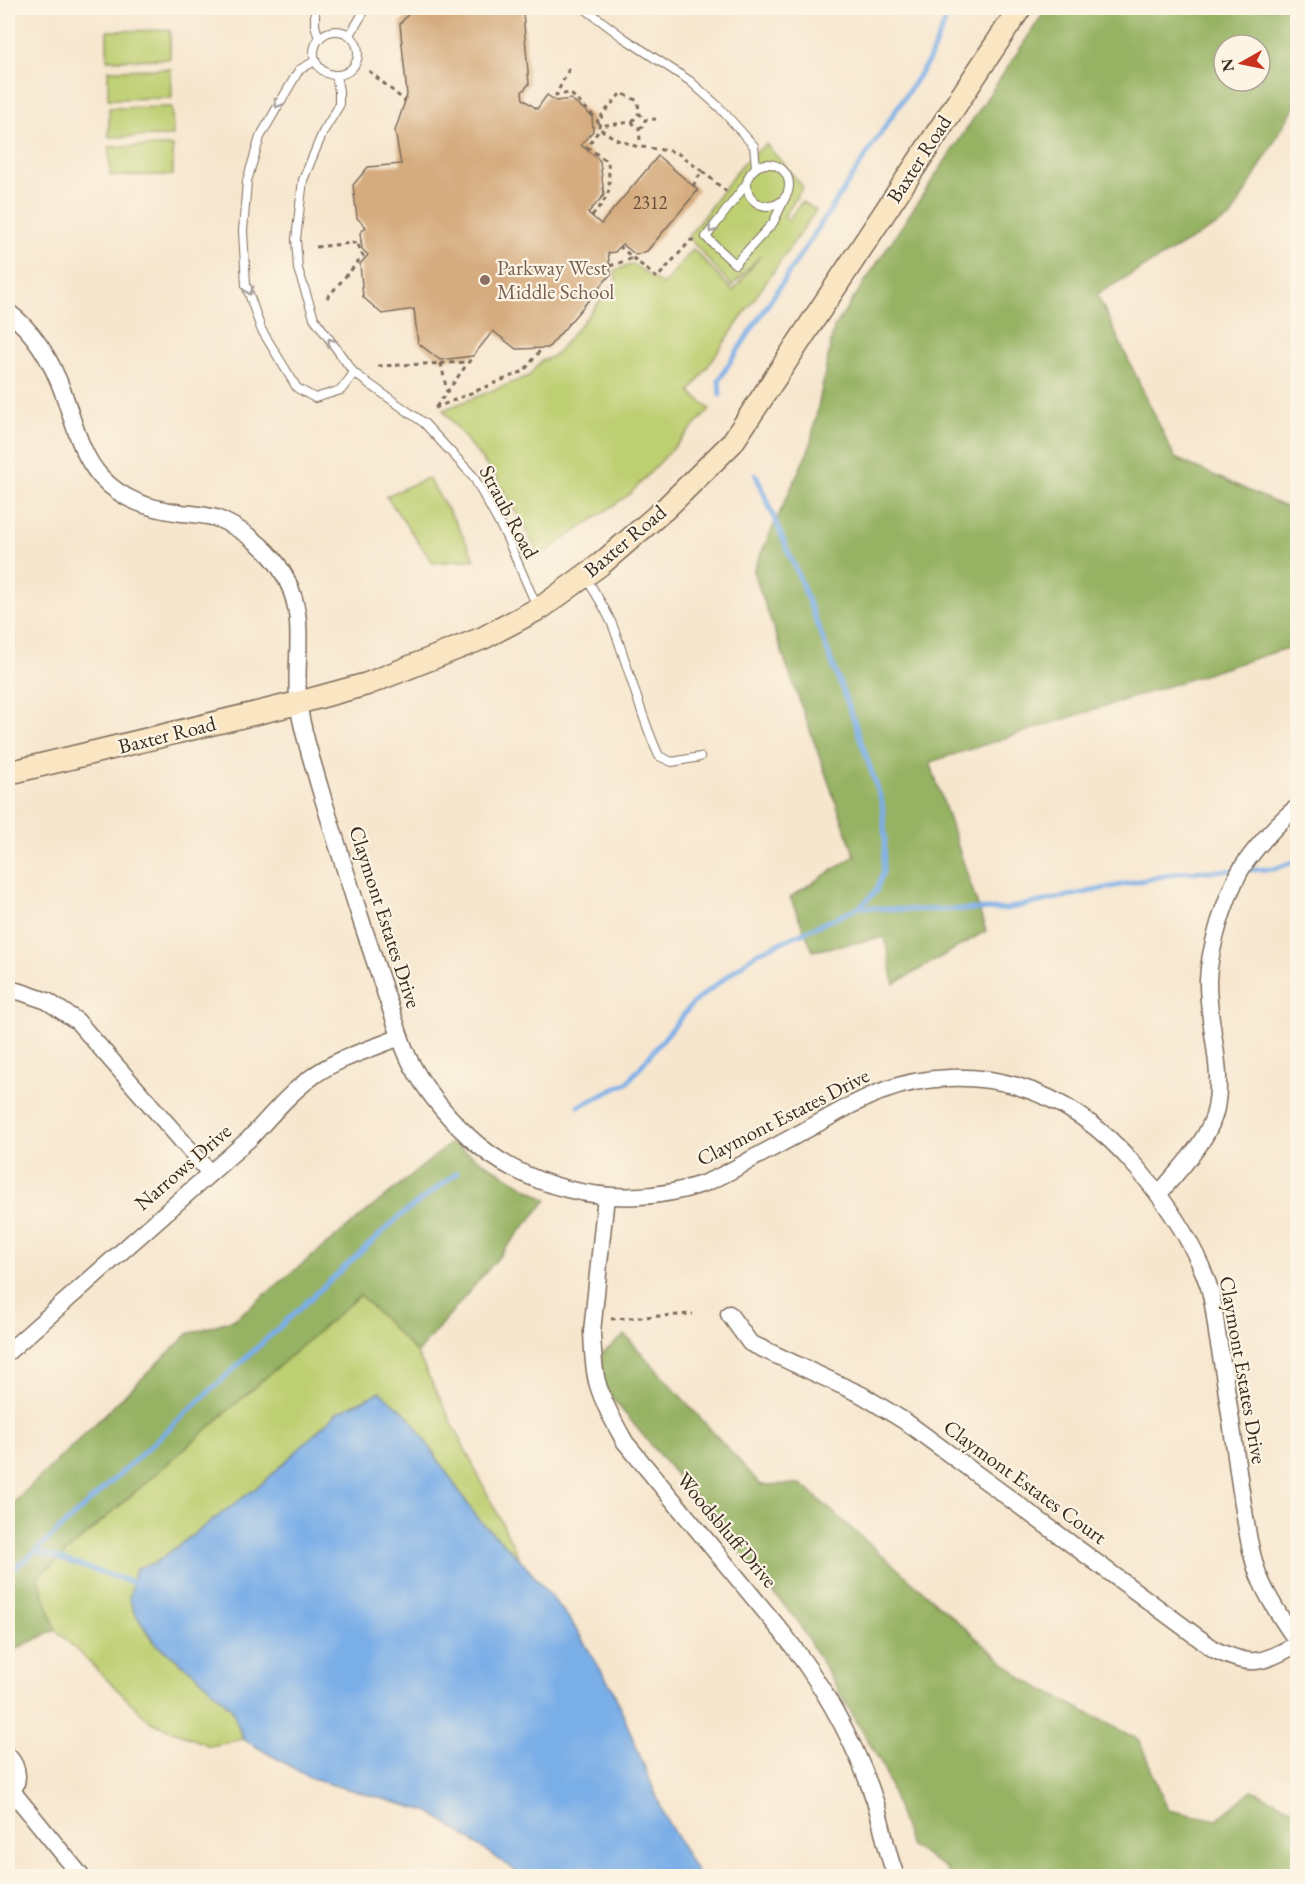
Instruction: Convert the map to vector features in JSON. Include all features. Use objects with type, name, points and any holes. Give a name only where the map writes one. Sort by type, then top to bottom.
[{"type":"main road","name":"Baxter Road","points":[[8,773],[298,703],[367,684],[483,638],[538,609],[585,575],[666,508],[732,443],[1020,8]]},
{"type":"street","name":"Claymont Estates Drive","points":[[8,312],[21,322],[44,351],[62,388],[77,435],[97,473],[116,491],[141,506],[213,517],[246,534],[276,561],[292,590],[298,613],[300,635],[298,703],[308,746],[400,1037],[413,1066],[428,1089],[448,1116],[473,1142],[502,1163],[536,1179],[581,1192],[606,1196],[646,1195],[700,1185],[859,1101],[888,1089],[924,1081],[984,1078],[1020,1086],[1052,1099],[1081,1115],[1105,1134],[1159,1194],[1194,1252],[1209,1287],[1248,1535],[1257,1571],[1271,1602],[1298,1643]]},
{"type":"street","points":[[1159,1194],[1203,1141],[1216,1108],[1218,1068],[1211,1024],[1208,979],[1214,942],[1224,909],[1241,870],[1289,813],[1298,807]]},
{"type":"street","points":[[8,989],[46,1001],[77,1021],[210,1173]]},
{"type":"street","name":"Narrows Drive","points":[[8,1352],[249,1139],[312,1076],[336,1063],[400,1037]]},
{"type":"street","name":"Woodsbluff Drive","points":[[606,1196],[592,1332],[597,1384],[625,1442],[782,1632],[824,1691],[840,1718],[858,1759],[874,1801],[896,1876]]},
{"type":"street","name":"Claymont Estates Court","points":[[729,1314],[750,1343],[862,1395],[906,1422],[1215,1650],[1238,1660],[1254,1663],[1274,1656],[1298,1643]]},
{"type":"street","points":[[8,1756],[17,1769],[16,1784],[10,1793],[81,1876]]},
{"type":"lane","points":[[315,8],[315,25],[319,39]]},
{"type":"lane","points":[[350,35],[366,8]]},
{"type":"lane","points":[[584,8],[624,38],[690,81],[719,107],[754,146],[756,167],[747,183],[706,237],[735,264],[773,223],[789,190],[790,183],[783,170],[770,164],[756,167]]},
{"type":"lane","points":[[331,31],[350,35],[358,46],[357,60],[349,71],[336,75],[324,71],[315,61],[315,46],[319,39],[331,31]]},
{"type":"lane","points":[[315,61],[299,70],[260,137],[247,181],[243,231],[246,285],[261,329],[297,388],[315,398],[341,390],[354,373]]},
{"type":"lane","name":"Straub Road","points":[[336,75],[339,106],[323,132],[303,180],[296,239],[298,269],[314,318],[354,373],[424,423],[472,476],[506,536],[538,609]]},
{"type":"lane","points":[[747,183],[749,195],[758,204],[775,205],[785,198]]},
{"type":"lane","points":[[585,575],[613,628],[647,729],[659,756],[672,762],[700,757]]},
{"type":"path","points":[[569,69],[556,95],[570,93],[597,119],[600,128],[616,139],[635,146],[676,152],[735,198]]},
{"type":"path","points":[[369,71],[405,101]]},
{"type":"path","points":[[591,216],[608,197],[610,191],[608,162],[587,147],[600,128],[602,115],[621,93],[638,101],[639,113],[645,120]]},
{"type":"path","points":[[600,128],[632,122],[639,113]]},
{"type":"path","points":[[645,120],[656,119]]},
{"type":"path","points":[[639,128],[643,126],[645,120]]},
{"type":"path","points":[[632,122],[639,128]]},
{"type":"path","points":[[639,128],[640,140]]},
{"type":"path","points":[[693,186],[702,171]]},
{"type":"path","points":[[619,246],[657,278],[691,240],[706,237]]},
{"type":"path","points":[[316,247],[362,242]]},
{"type":"path","points":[[327,298],[363,256],[357,243]]},
{"type":"path","points":[[610,266],[633,258]]},
{"type":"path","points":[[473,356],[435,408],[524,371],[542,348]]},
{"type":"path","points":[[378,366],[469,362]]},
{"type":"path","points":[[441,363],[447,392]]},
{"type":"path","points":[[605,1319],[693,1314]]},
{"type":"green space","points":[[1047,8],[1297,8],[1297,102],[1231,217],[1097,294],[1175,458],[1292,510],[1297,507],[1297,645],[930,762],[986,931],[894,984],[885,937],[813,951],[790,897],[855,856],[753,571],[810,447],[834,328]]},
{"type":"green space","points":[[170,30],[170,59],[107,60],[107,31]]},
{"type":"green space","points":[[171,69],[172,98],[108,99],[108,70]]},
{"type":"green space","points":[[172,107],[173,136],[109,137],[109,108]]},
{"type":"green space","points":[[766,144],[803,187],[784,217],[788,220],[802,202],[816,210],[690,392],[710,409],[630,494],[540,556],[498,480],[443,410],[529,376],[541,361],[554,356],[616,282],[615,270],[633,264],[663,285],[693,249],[733,291],[761,255],[732,286],[688,237],[743,163]]},
{"type":"green space","points":[[173,146],[173,175],[110,176],[109,147]]},
{"type":"green space","points":[[428,478],[475,559],[433,563],[386,496]]},
{"type":"green space","points":[[451,1143],[547,1200],[417,1353],[360,1295],[38,1577],[56,1630],[8,1652],[8,1508],[188,1334],[235,1319]]},
{"type":"green space","points":[[360,1294],[417,1353],[520,1559],[477,1518],[408,1415],[338,1412],[264,1482],[155,1563],[136,1568],[130,1598],[134,1612],[154,1643],[198,1676],[232,1709],[243,1739],[210,1746],[151,1722],[56,1630],[37,1578]]},
{"type":"green space","points":[[625,1335],[761,1485],[801,1484],[1023,1679],[1139,1740],[1168,1810],[1217,1820],[1252,1790],[1297,1811],[1297,1876],[948,1876],[946,1868],[910,1846],[883,1766],[798,1622],[613,1399],[592,1362]]},
{"type":"water","points":[[380,1392],[408,1415],[477,1518],[520,1559],[571,1621],[613,1690],[665,1817],[699,1876],[523,1876],[430,1812],[312,1779],[243,1739],[232,1709],[198,1676],[155,1643],[134,1612],[129,1598],[136,1568],[155,1563],[264,1482],[338,1412]]},
{"type":"building","name":"Parkway West Middle School","points":[[413,8],[518,8],[523,12],[529,84],[522,92],[523,99],[537,109],[547,95],[556,101],[571,99],[592,116],[593,131],[581,145],[600,161],[604,195],[588,213],[601,224],[658,156],[698,190],[647,251],[636,255],[622,244],[615,252],[608,253],[611,274],[548,348],[516,349],[493,331],[473,356],[440,360],[418,343],[414,309],[382,314],[363,297],[360,264],[368,255],[362,249],[360,233],[366,227],[357,218],[353,185],[368,167],[401,164],[395,131],[407,95],[400,24]]},
{"type":"waterway","points":[[720,395],[719,380],[929,60],[951,8]]},
{"type":"waterway","points":[[579,1106],[627,1083],[694,1002],[757,953],[860,907],[876,891],[883,872],[885,838],[882,802],[852,715],[801,582],[756,475]]},
{"type":"waterway","points":[[861,907],[910,910],[1006,909],[1183,872],[1274,869],[1298,860]]},
{"type":"waterway","points":[[36,1551],[399,1217],[457,1173]]},
{"type":"waterway","points":[[8,1573],[36,1551],[137,1584]]},
{"type":"place","name":"Parkway West Middle School","points":[[485,280]]}]
